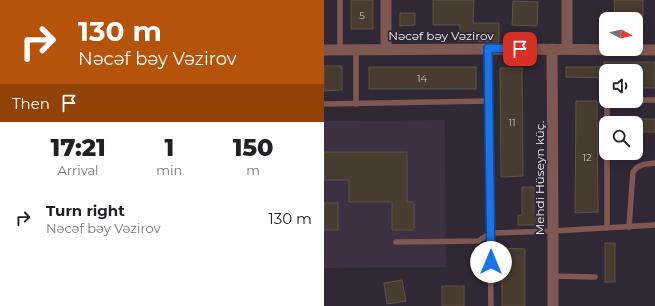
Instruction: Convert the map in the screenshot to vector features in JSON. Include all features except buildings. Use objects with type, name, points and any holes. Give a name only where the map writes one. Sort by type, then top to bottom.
[{"type":"street","points":[[386,0],[386,50]]},
{"type":"street","points":[[567,0],[567,49]]},
{"type":"street","name":"Nəcəf bəy Vəzirov","points":[[324,50],[488,48],[655,50]]},
{"type":"street","name":"Mehdi Hüseyn küç.","points":[[552,49],[552,306]]},
{"type":"lane","points":[[340,0],[340,50]]},
{"type":"lane","points":[[488,48],[491,306]]},
{"type":"lane","points":[[356,50],[356,104]]},
{"type":"lane","points":[[643,100],[655,100]]},
{"type":"lane","points":[[324,104],[489,101]]},
{"type":"lane","points":[[607,160],[607,228]]},
{"type":"lane","points":[[629,227],[633,172],[636,167],[655,163]]},
{"type":"lane","points":[[396,242],[478,241],[491,233],[655,225]]},
{"type":"lane","points":[[553,276],[595,277]]},
{"type":"shaded area","points":[[445,120],[446,267],[324,268],[324,121]]},
{"type":"route","points":[[491,262],[488,48],[520,49]]}]
